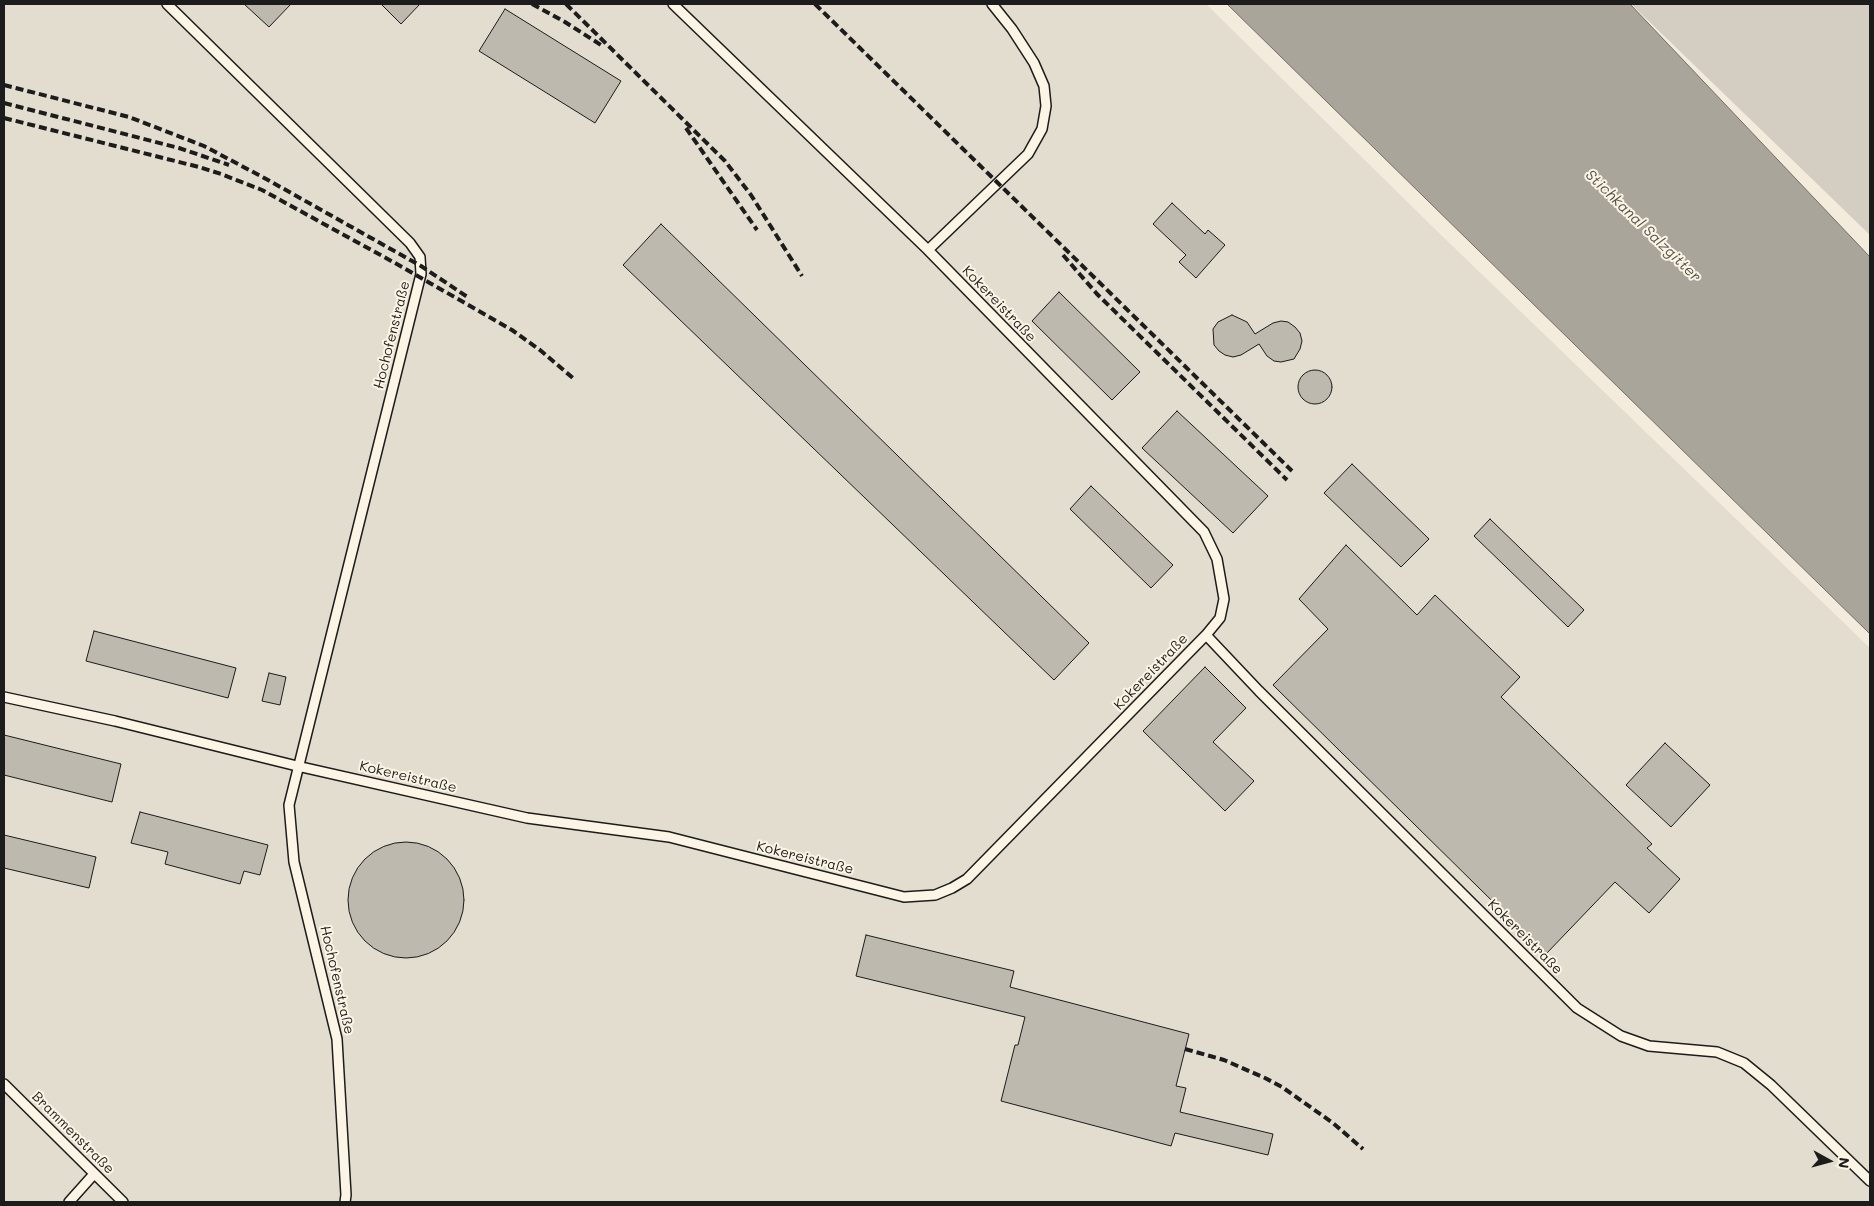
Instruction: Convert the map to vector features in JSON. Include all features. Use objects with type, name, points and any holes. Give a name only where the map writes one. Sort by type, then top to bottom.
[{"type":"lane","name":"Hochofenstraße","points":[[167,4],[410,243],[420,257],[422,274],[297,766],[289,805],[294,862],[337,1039],[345,1202]]},
{"type":"lane","name":"Kokereistraße","points":[[297,766],[527,818],[669,837],[904,898],[935,895],[967,879],[1220,618],[1224,599],[1217,559],[1204,532],[928,250],[673,4]]},
{"type":"lane","points":[[928,250],[1028,154],[1042,129],[1046,106],[1044,86],[1034,63],[1012,29],[992,4]]},
{"type":"lane","name":"Kokereistraße","points":[[1206,634],[1266,698],[1577,1008],[1621,1036],[1649,1046],[1717,1052],[1744,1063],[1770,1085],[1870,1181]]},
{"type":"lane","points":[[4,697],[297,766]]},
{"type":"lane","name":"Brammenstraße","points":[[4,1084],[124,1202]]},
{"type":"lane","points":[[69,1202],[94,1174]]},
{"type":"shaded area","points":[[4,4],[1206,4],[1438,232],[1870,648],[1870,1202],[4,1202]]},
{"type":"shaded area","points":[[1631,4],[1870,4],[1870,235]]},
{"type":"water","name":"Stichkanal Salzgitter","points":[[1227,4],[1630,4],[1870,257],[1870,634]]},
{"type":"building","points":[[244,4],[291,4],[269,27]]},
{"type":"building","points":[[381,4],[420,4],[401,24]]},
{"type":"building","points":[[505,9],[621,81],[595,123],[479,51]]},
{"type":"building","points":[[1172,203],[1205,234],[1208,230],[1225,245],[1196,278],[1179,262],[1186,255],[1153,224]]},
{"type":"building","points":[[661,224],[1089,643],[1054,680],[623,265]]},
{"type":"building","points":[[1059,292],[1140,372],[1112,400],[1032,321]]},
{"type":"building","points":[[1232,315],[1247,322],[1255,334],[1273,323],[1288,322],[1300,333],[1302,341],[1294,359],[1281,362],[1274,361],[1267,356],[1259,344],[1241,355],[1233,357],[1219,351],[1214,345],[1213,329],[1218,322]]},
{"type":"building","points":[[1315,370],[1322,371],[1327,375],[1331,380],[1331,394],[1327,399],[1322,403],[1315,404],[1308,403],[1303,399],[1299,394],[1298,387],[1299,380],[1303,375],[1308,371]]},
{"type":"building","points":[[1177,411],[1268,496],[1233,533],[1142,448]]},
{"type":"building","points":[[1352,464],[1429,539],[1401,567],[1324,493]]},
{"type":"building","points":[[1091,486],[1173,565],[1151,588],[1070,509]]},
{"type":"building","points":[[1490,519],[1584,610],[1568,627],[1474,536]]},
{"type":"building","points":[[1346,545],[1417,615],[1435,595],[1520,677],[1501,697],[1652,844],[1647,848],[1680,879],[1649,913],[1615,882],[1546,954],[1273,685],[1328,629],[1299,599]]},
{"type":"building","points":[[94,631],[236,668],[228,698],[86,661]]},
{"type":"building","points":[[1205,667],[1246,708],[1213,742],[1254,781],[1225,811],[1143,731]]},
{"type":"building","points":[[269,673],[286,677],[280,705],[262,701]]},
{"type":"building","points":[[4,735],[121,764],[112,802],[4,775]]},
{"type":"building","points":[[1665,743],[1710,785],[1671,827],[1626,785]]},
{"type":"building","points":[[140,812],[268,845],[260,875],[244,871],[240,884],[165,864],[168,852],[131,843]]},
{"type":"building","points":[[4,835],[96,857],[89,888],[4,868]]},
{"type":"building","points":[[406,842],[428,847],[447,859],[459,878],[464,900],[459,922],[447,941],[428,953],[406,958],[384,953],[365,941],[353,922],[348,900],[353,878],[365,859],[384,847]]},
{"type":"building","points":[[866,935],[1014,971],[1010,987],[1189,1034],[1176,1086],[1186,1088],[1180,1112],[1273,1134],[1268,1155],[1175,1133],[1171,1146],[1001,1101],[1015,1045],[1018,1045],[1025,1017],[856,976]]},
{"type":"railway","points":[[532,4],[601,45]]},
{"type":"railway","points":[[566,4],[725,161],[751,195],[802,276]]},
{"type":"railway","points":[[815,4],[1292,471]]},
{"type":"railway","points":[[4,85],[129,117],[204,146],[421,266],[469,298]]},
{"type":"railway","points":[[4,103],[179,148],[229,165]]},
{"type":"railway","points":[[4,118],[199,167],[262,190],[512,330],[540,350],[574,379]]},
{"type":"railway","points":[[686,128],[757,230]]},
{"type":"railway","points":[[1063,255],[1097,294],[1287,480]]},
{"type":"railway","points":[[1185,1049],[1224,1060],[1282,1087],[1333,1123],[1363,1149]]}]
